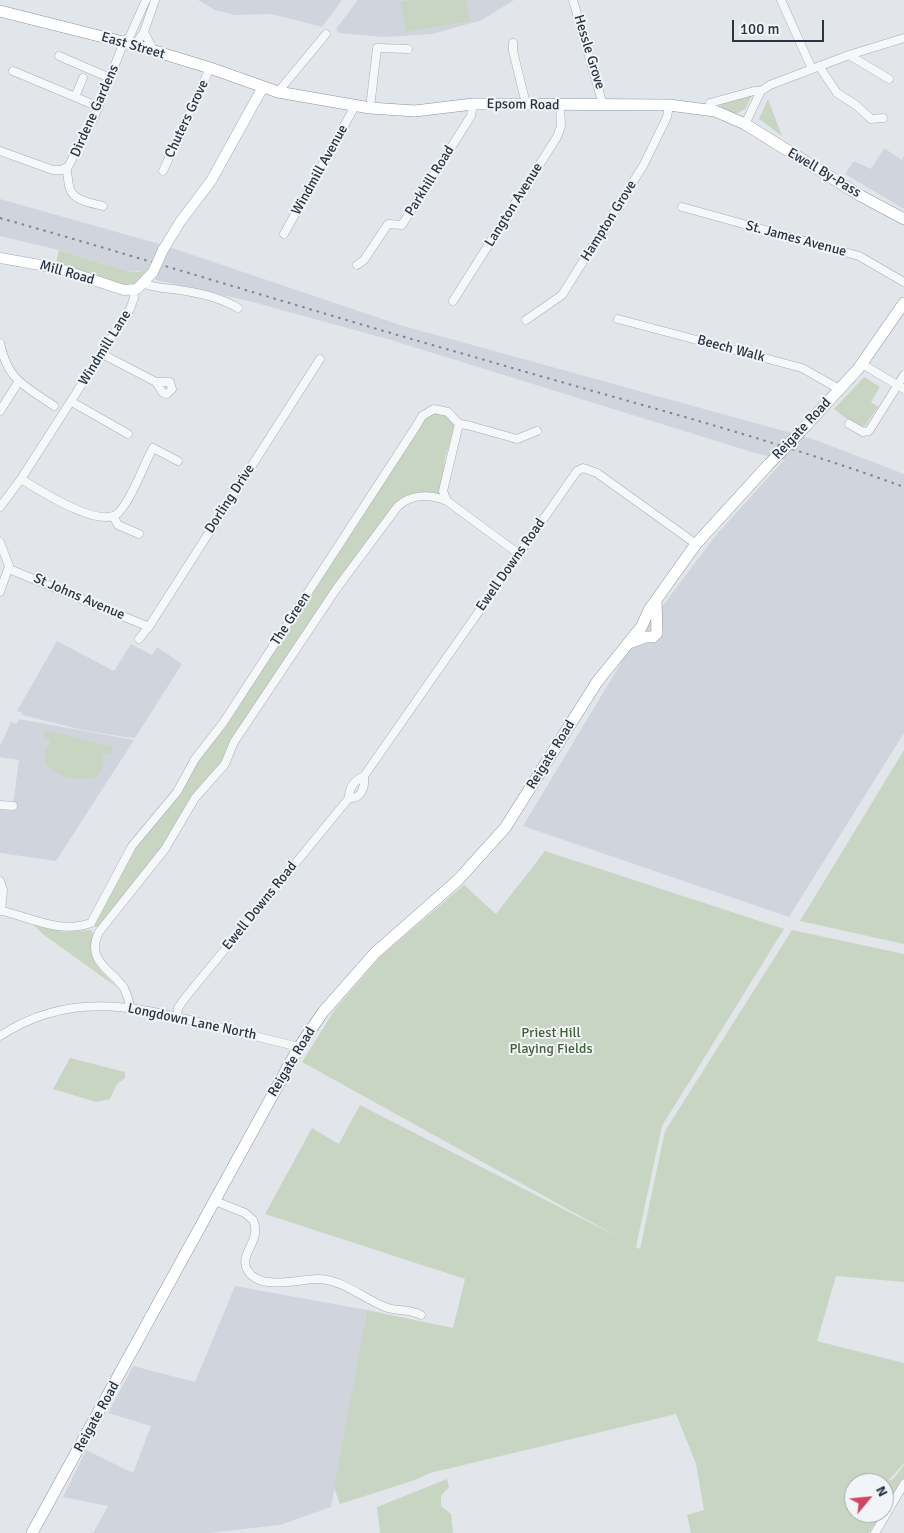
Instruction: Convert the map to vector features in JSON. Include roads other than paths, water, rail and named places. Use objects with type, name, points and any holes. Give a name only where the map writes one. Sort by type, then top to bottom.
[{"type":"highway","name":"East Street","points":[[0,11],[130,44],[210,68],[263,87]]},
{"type":"highway","name":"Epsom Road","points":[[263,87],[278,92],[355,106],[415,111],[473,104],[669,105],[715,111],[745,124]]},
{"type":"highway","name":"Ewell By-Pass","points":[[745,124],[853,191],[904,219]]},
{"type":"highway","name":"Reigate Road","points":[[32,1533],[299,1047],[323,1012],[375,953],[458,880],[505,828],[589,694],[626,645],[643,629],[656,598],[696,544],[862,364],[904,303]]},
{"type":"highway","points":[[643,629],[651,622],[656,625],[656,598]]},
{"type":"main road","points":[[133,290],[144,284],[153,272],[163,250],[180,222],[211,181],[263,87]]},
{"type":"main road","name":"Mill Road","points":[[0,258],[57,268],[124,290],[133,290]]},
{"type":"street","points":[[130,44],[130,36],[146,0]]},
{"type":"street","points":[[130,44],[144,32],[155,0]]},
{"type":"street","name":"Hessle Grove","points":[[573,0],[604,105]]},
{"type":"street","points":[[781,0],[816,67],[837,93],[856,105],[871,119],[883,118]]},
{"type":"street","points":[[144,32],[154,51]]},
{"type":"street","points":[[278,92],[326,34]]},
{"type":"street","points":[[745,124],[762,92],[770,85],[849,55],[904,38]]},
{"type":"street","points":[[513,42],[513,51],[526,104]]},
{"type":"street","name":"Dirdene Gardens","points":[[0,151],[53,170],[66,169],[74,158],[99,107],[110,78],[130,44]]},
{"type":"street","points":[[370,108],[377,48],[408,49]]},
{"type":"street","points":[[849,55],[889,79]]},
{"type":"street","points":[[59,56],[110,78]]},
{"type":"street","name":"Chuters Grove","points":[[163,171],[210,68]]},
{"type":"street","points":[[13,71],[99,107]]},
{"type":"street","points":[[74,97],[83,78]]},
{"type":"street","points":[[710,103],[754,91],[762,92]]},
{"type":"street","name":"Parkhill Road","points":[[357,265],[364,260],[388,224],[402,225],[470,116],[473,104]]},
{"type":"street","name":"Langton Avenue","points":[[453,301],[557,137],[561,126],[560,105]]},
{"type":"street","name":"Hampton Grove","points":[[526,320],[562,295],[643,166],[667,116],[669,105]]},
{"type":"street","name":"Windmill Avenue","points":[[284,234],[355,106]]},
{"type":"street","points":[[66,169],[70,190],[75,196],[103,206]]},
{"type":"street","name":"St. James Avenue","points":[[682,208],[859,256],[904,282]]},
{"type":"street","points":[[144,284],[154,288],[186,290],[228,302],[238,308]]},
{"type":"street","name":"Windmill Lane","points":[[0,507],[72,402],[133,304],[133,290]]},
{"type":"street","name":"Beech Walk","points":[[618,319],[807,369],[839,389]]},
{"type":"street","points":[[0,342],[6,365],[19,381],[54,406]]},
{"type":"street","points":[[102,354],[156,382]]},
{"type":"street","name":"Dorling Drive","points":[[139,639],[149,627],[320,359]]},
{"type":"street","points":[[862,364],[900,387]]},
{"type":"street","points":[[849,424],[863,432],[869,431],[900,387],[904,375]]},
{"type":"street","points":[[0,411],[19,381]]},
{"type":"street","points":[[72,402],[128,434]]},
{"type":"street","name":"The Green","points":[[91,923],[132,846],[178,792],[195,759],[233,707],[422,416],[434,409],[442,409],[454,416],[459,424]]},
{"type":"street","points":[[447,501],[443,491],[459,424],[467,424],[517,439],[536,431]]},
{"type":"street","points":[[21,478],[54,499],[99,518],[113,516],[122,508],[153,448],[178,461]]},
{"type":"street","name":"Ewell Downs Road","points":[[177,1017],[178,1008],[185,998],[349,798],[349,790],[352,785],[364,776],[571,477],[583,468],[597,473],[696,544]]},
{"type":"street","name":"The Green","points":[[97,935],[165,849],[195,798],[225,764],[234,742],[337,588],[404,500],[418,496],[430,496],[447,501],[519,554]]},
{"type":"street","points":[[113,516],[118,525],[139,534]]},
{"type":"street","points":[[0,542],[9,569],[0,592]]},
{"type":"street","name":"St Johns Avenue","points":[[9,569],[149,627]]},
{"type":"street","name":"Ewell Downs Road","points":[[349,798],[354,798],[361,794],[364,788],[364,776]]},
{"type":"street","points":[[0,805],[13,806]]},
{"type":"street","points":[[0,881],[3,890],[0,910],[62,928],[78,928],[91,923],[97,935],[96,950],[101,964],[123,987],[130,1007]]},
{"type":"street","name":"Longdown Lane North","points":[[0,1036],[30,1019],[53,1010],[81,1006],[130,1007],[299,1047]]},
{"type":"street","points":[[215,1202],[245,1214],[253,1220],[256,1236],[245,1260],[248,1272],[254,1276],[289,1283],[325,1279],[340,1284],[389,1308],[413,1310],[421,1315]]},
{"type":"street","points":[[874,1533],[904,1484]]},
{"type":"railway","points":[[0,218],[746,435],[904,487]]},
{"type":"park label","name":"Priest Hill Playing Fields","points":[[551,1042]]}]
